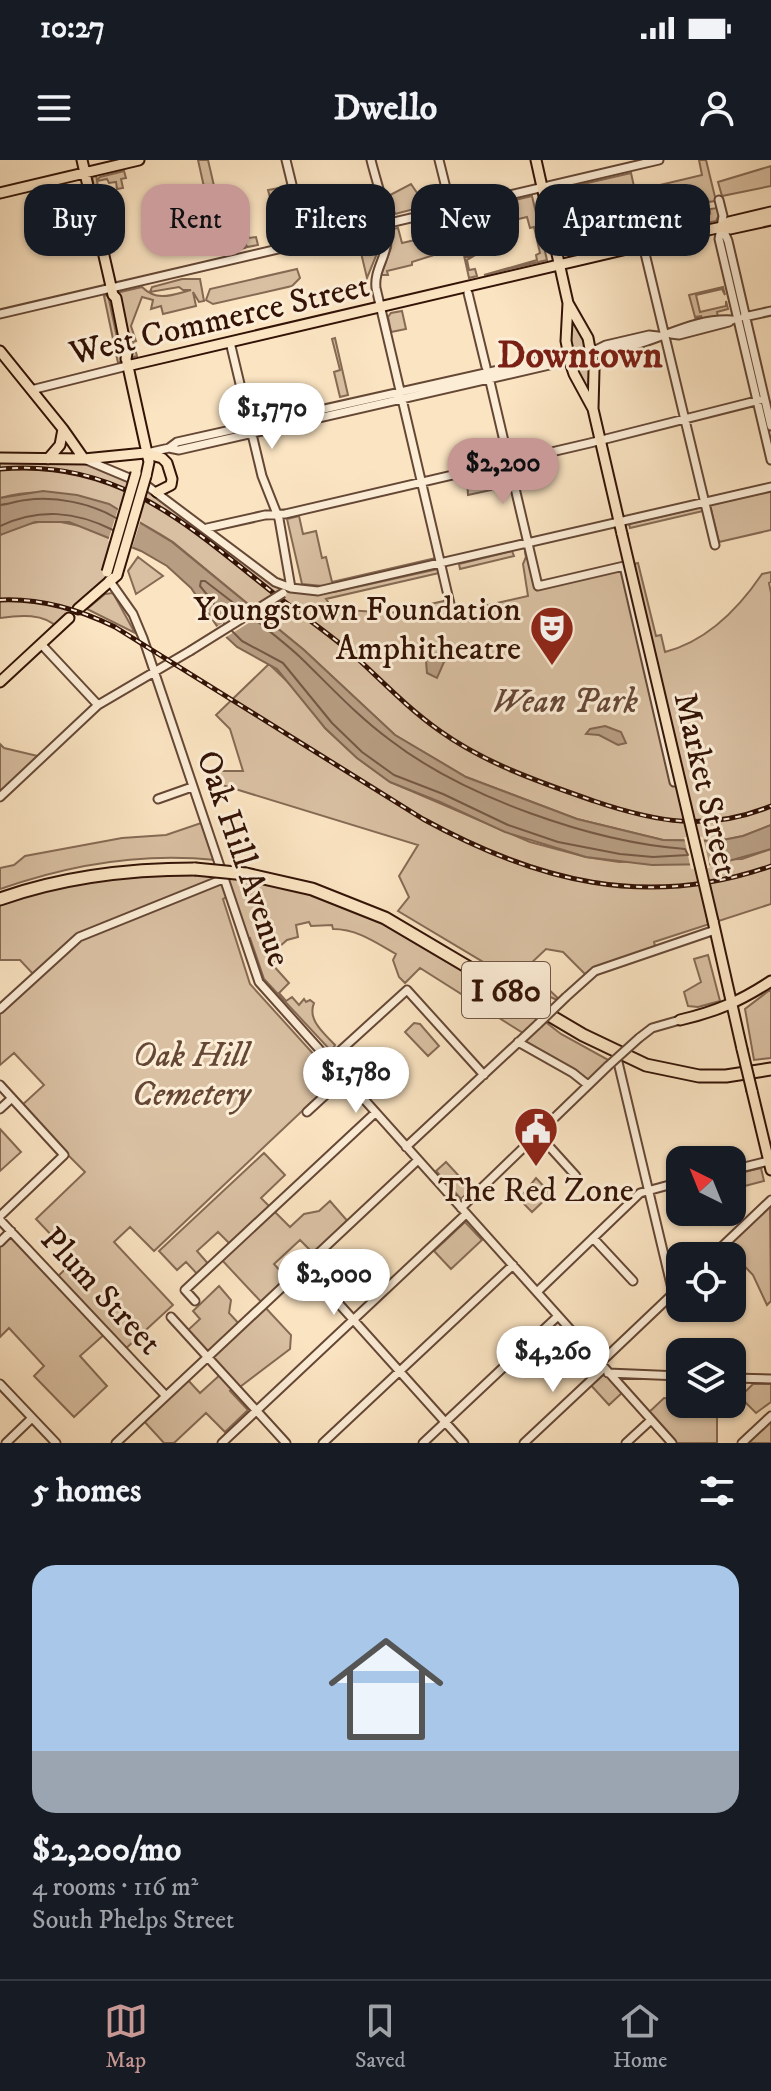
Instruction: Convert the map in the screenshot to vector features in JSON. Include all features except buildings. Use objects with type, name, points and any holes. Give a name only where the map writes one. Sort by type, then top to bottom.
[{"type":"highway","name":"I 680","points":[[0,899],[88,878],[151,870],[195,869],[246,874],[312,889],[385,918],[583,1035],[646,1065],[699,1076],[726,1076],[771,1069]]},
{"type":"main road","points":[[0,193],[85,165],[139,160]]},
{"type":"main road","points":[[536,160],[541,184]]},
{"type":"main road","points":[[78,609],[111,576],[145,453],[116,298],[112,292],[85,165]]},
{"type":"main road","points":[[722,227],[729,222],[771,212]]},
{"type":"main road","points":[[722,227],[730,229],[771,220]]},
{"type":"main road","name":"West Commerce Street","points":[[710,230],[722,227]]},
{"type":"main road","points":[[557,256],[568,303],[565,358],[593,409]]},
{"type":"main road","name":"West Commerce Street","points":[[127,362],[230,342],[597,256]]},
{"type":"main road","points":[[568,303],[594,351],[593,409]]},
{"type":"main road","points":[[0,351],[84,459]]},
{"type":"main road","name":"Market Street","points":[[593,409],[770,1166]]},
{"type":"main road","points":[[48,459],[60,445],[63,429]]},
{"type":"main road","points":[[0,458],[84,459],[145,453],[162,458],[171,471],[171,485],[157,492]]},
{"type":"main road","points":[[0,682],[69,618]]},
{"type":"main road","points":[[680,1020],[732,1005],[771,981]]},
{"type":"street","points":[[286,160],[292,184]]},
{"type":"street","points":[[371,160],[377,184]]},
{"type":"street","points":[[439,160],[445,184]]},
{"type":"street","points":[[553,184],[625,164],[659,160]]},
{"type":"street","points":[[719,200],[722,227],[719,239],[752,361],[770,454]]},
{"type":"street","points":[[0,314],[112,292],[266,252]]},
{"type":"street","points":[[383,256],[375,277],[450,604]]},
{"type":"street","points":[[646,256],[715,545]]},
{"type":"street","points":[[468,293],[538,586],[624,566],[674,782]]},
{"type":"street","points":[[145,453],[169,448],[179,450],[488,373],[554,364],[620,341],[649,335],[679,335],[771,311]]},
{"type":"street","points":[[230,342],[262,476],[277,515],[291,588]]},
{"type":"street","name":"West Commerce Street","points":[[31,390],[127,362]]},
{"type":"street","points":[[207,528],[508,462],[761,400]]},
{"type":"street","points":[[761,400],[771,426]]},
{"type":"street","points":[[84,459],[157,492],[275,582],[291,588],[326,590],[771,487]]},
{"type":"street","name":"Oak Hill Avenue","points":[[111,576],[133,614],[259,982],[672,1443]]},
{"type":"street","points":[[0,797],[98,705],[291,588]]},
{"type":"street","points":[[41,644],[98,705]]},
{"type":"street","points":[[158,799],[192,787]]},
{"type":"street","points":[[0,1009],[79,937],[223,879]]},
{"type":"street","points":[[406,1147],[595,971],[714,926]]},
{"type":"street","points":[[329,1061],[407,990],[484,1075]]},
{"type":"street","points":[[222,1443],[354,1320],[608,1066],[652,1028],[680,1020]]},
{"type":"street","points":[[518,1042],[588,1085]]},
{"type":"street","points":[[617,1058],[666,1264]]},
{"type":"street","points":[[307,1112],[344,1078]]},
{"type":"street","points":[[0,1085],[64,1155],[0,1218]]},
{"type":"street","points":[[0,1109],[12,1098]]},
{"type":"street","points":[[195,1301],[185,1290],[375,1113]]},
{"type":"street","points":[[538,1134],[576,1176]]},
{"type":"street","points":[[116,1443],[418,1160]]},
{"type":"street","points":[[746,1169],[770,1166]]},
{"type":"street","points":[[537,1292],[640,1193],[666,1185]]},
{"type":"street","points":[[727,1242],[771,1200]]},
{"type":"street","name":"Plum Street","points":[[0,1218],[166,1396]]},
{"type":"street","points":[[0,1242],[11,1231]]},
{"type":"street","points":[[593,1238],[633,1281]]},
{"type":"street","points":[[323,1443],[513,1265]]},
{"type":"street","points":[[305,1266],[464,1443]]},
{"type":"street","points":[[524,1443],[604,1368],[666,1301]]},
{"type":"street","points":[[423,1443],[558,1316]]},
{"type":"street","points":[[171,1317],[286,1443]]},
{"type":"street","points":[[604,1368],[666,1375]]},
{"type":"street","points":[[746,1378],[771,1379]]},
{"type":"street","points":[[0,1384],[56,1443]]},
{"type":"street","points":[[742,1443],[771,1416]]},
{"type":"street","points":[[6,1443],[32,1418]]},
{"type":"street","points":[[626,1443],[651,1420]]},
{"type":"green space","points":[[198,160],[208,160],[214,184],[203,184]]},
{"type":"green space","points":[[699,160],[706,160],[716,201],[710,202],[710,184],[664,184],[702,175]]},
{"type":"green space","points":[[771,166],[771,186],[722,196],[718,182]]},
{"type":"green space","points":[[124,171],[126,178],[121,179],[122,184],[109,183],[107,179],[93,184],[92,177],[96,176],[97,180]]},
{"type":"green space","points":[[631,173],[633,184],[583,184]]},
{"type":"green space","points":[[411,184],[411,210],[395,214],[395,192]]},
{"type":"green space","points":[[532,196],[535,231],[534,227],[530,228],[527,217],[519,219],[519,199]]},
{"type":"green space","points":[[717,208],[719,215],[716,221],[710,222],[710,209]]},
{"type":"green space","points":[[398,228],[402,243],[411,241],[411,256],[431,256],[412,262],[412,265],[387,271],[388,275],[381,275],[388,256],[395,256],[395,229]]},
{"type":"green space","points":[[256,237],[258,245],[250,246],[250,238]]},
{"type":"green space","points":[[362,256],[376,256],[367,278]]},
{"type":"green space","points":[[464,256],[472,257],[467,260],[469,270],[475,269],[477,276],[469,278]]},
{"type":"green space","points":[[536,256],[546,256],[547,260],[484,275],[537,260]]},
{"type":"green space","points":[[297,269],[300,278],[292,286],[213,304],[206,300],[210,289]]},
{"type":"green space","points":[[182,279],[200,279],[204,301],[199,302],[193,292],[196,306],[163,314],[161,306],[151,309],[153,300],[142,297],[131,326],[137,356],[130,358],[116,293],[142,287],[153,294],[165,296],[191,290],[179,287],[150,292],[152,287]]},
{"type":"green space","points":[[723,287],[725,295],[722,289],[696,295],[700,312],[726,306],[726,301],[728,309],[717,312],[718,317],[694,320],[702,316],[695,317],[689,295]]},
{"type":"green space","points":[[108,295],[122,361],[118,363],[104,296]]},
{"type":"green space","points":[[568,303],[588,338],[593,409],[570,359]]},
{"type":"green space","points":[[402,311],[406,329],[391,332],[388,317],[391,313]]},
{"type":"green space","points":[[335,338],[348,395],[340,397],[334,372],[340,370],[332,339]]},
{"type":"green space","points":[[256,401],[273,404],[275,412],[254,417],[252,407]]},
{"type":"green space","name":"Wean Park","points":[[0,458],[84,459],[146,485],[275,582],[302,589],[303,593],[334,592],[438,569],[439,573],[326,599],[333,609],[390,613],[453,599],[463,621],[481,618],[479,607],[528,596],[523,564],[525,552],[529,551],[539,586],[638,563],[656,636],[661,635],[665,652],[695,640],[721,622],[762,574],[771,572],[771,825],[743,836],[718,841],[663,840],[577,819],[466,777],[395,735],[304,650],[173,542],[132,518],[90,500],[47,492],[0,498]]},
{"type":"green space","points":[[487,473],[491,490],[468,495],[467,478]]},
{"type":"green space","points":[[771,491],[771,530],[719,542],[710,505]]},
{"type":"green space","points":[[702,507],[703,511],[630,528],[629,524]]},
{"type":"green space","points":[[299,516],[303,534],[316,531],[332,582],[436,558],[437,562],[323,586],[302,584],[287,519]]},
{"type":"green space","points":[[51,520],[85,527],[116,541],[107,572],[109,580],[58,628],[39,617],[0,618],[0,535],[21,525]]},
{"type":"green space","points":[[512,551],[514,556],[460,569],[459,564]]},
{"type":"green space","points":[[138,557],[163,576],[136,594],[128,571]]},
{"type":"green space","points":[[113,593],[135,633],[87,609],[105,594]]},
{"type":"green space","points":[[269,664],[295,689],[325,728],[357,758],[390,782],[530,842],[586,857],[619,862],[742,859],[771,849],[771,904],[654,942],[656,950],[588,977],[563,952],[546,949],[526,968],[562,1002],[520,984],[398,911],[409,897],[399,876],[418,845],[222,785],[216,771],[243,771],[230,729],[216,715]]},
{"type":"green space","points":[[0,744],[4,748],[42,757],[0,797]]},
{"type":"green space","points":[[204,822],[216,860],[161,858],[106,862],[53,873],[0,889],[0,868],[14,865],[25,856],[122,838],[166,835]]},
{"type":"green space","name":"Oak Hill Cemetery","points":[[123,873],[246,874],[342,899],[498,985],[561,1034],[612,1062],[588,1085],[518,1042],[526,1035],[420,968],[405,983],[399,977],[393,960],[396,954],[358,934],[333,929],[332,925],[311,926],[309,922],[296,925],[298,937],[287,940],[279,947],[281,956],[272,964],[289,983],[279,993],[286,1001],[292,997],[299,1005],[304,999],[314,1003],[315,1021],[335,1045],[332,1052],[264,979],[250,938],[244,939],[229,896],[223,899],[250,984],[336,1079],[154,1251],[130,1227],[114,1242],[173,1305],[123,1351],[106,1333],[80,1356],[107,1386],[74,1417],[34,1376],[44,1366],[9,1328],[0,1337],[0,1242],[11,1231],[56,1278],[75,1260],[36,1219],[85,1172],[20,1107],[44,1085],[14,1053],[0,1065],[0,1009],[35,976],[20,960],[0,960],[0,899]]},
{"type":"green space","points":[[708,955],[720,1001],[698,1007],[688,1006],[684,992],[701,982],[694,959]]},
{"type":"green space","points":[[771,989],[771,1058],[754,1060],[745,1009]]},
{"type":"green space","points":[[414,1023],[420,1024],[439,1046],[428,1056],[405,1032]]},
{"type":"green space","points":[[0,1129],[21,1152],[0,1171]]},
{"type":"green space","points":[[264,1153],[285,1175],[261,1198],[290,1227],[304,1214],[319,1211],[330,1201],[350,1224],[316,1256],[300,1240],[274,1264],[289,1281],[264,1305],[220,1258],[232,1246],[218,1232],[197,1251],[211,1267],[200,1277],[186,1262],[177,1270],[159,1251]]},
{"type":"green space","points":[[446,1162],[471,1189],[461,1199],[436,1171]]},
{"type":"green space","points":[[761,1168],[764,1181],[746,1186],[746,1172]]},
{"type":"green space","points":[[536,1178],[551,1194],[532,1212],[519,1199]]},
{"type":"green space","points":[[770,1205],[771,1301],[767,1305],[753,1275],[746,1268],[746,1242],[731,1242]]},
{"type":"green space","points":[[465,1222],[482,1240],[451,1269],[434,1251]]},
{"type":"green space","points":[[219,1286],[231,1300],[229,1313],[241,1326],[263,1305],[291,1335],[290,1349],[236,1390],[230,1391],[248,1410],[225,1432],[206,1413],[174,1443],[164,1443],[142,1419],[186,1378],[200,1393],[221,1374],[186,1332],[200,1319],[193,1311]]},
{"type":"green space","points":[[604,1368],[624,1391],[609,1405],[588,1382]]},
{"type":"green space","points":[[753,1384],[771,1384],[771,1402],[756,1413],[746,1403],[746,1391]]},
{"type":"green space","points":[[664,1398],[666,1418],[717,1418],[717,1443],[672,1443],[646,1415]]},
{"type":"green space","points":[[771,1416],[771,1443],[742,1443]]},
{"type":"water","points":[[43,491],[77,495],[109,504],[172,542],[304,650],[395,735],[466,777],[577,819],[663,840],[718,841],[743,836],[771,825],[771,849],[718,864],[652,865],[586,857],[505,832],[390,782],[357,758],[325,728],[277,669],[237,647],[221,632],[191,588],[167,566],[141,551],[69,522],[35,522],[0,535],[0,498]]},
{"type":"water","points":[[430,654],[452,656],[444,662],[437,678],[427,673],[426,661]]},
{"type":"water","points":[[605,726],[621,732],[626,743],[618,745],[599,735],[586,734],[590,729]]},
{"type":"pier","points":[[119,506],[141,519],[131,551],[108,541]]},
{"type":"pier","points":[[254,604],[265,613],[223,639],[213,629]]},
{"type":"pier","points":[[684,837],[703,837],[710,868],[691,869]]},
{"type":"railway","points":[[0,469],[42,468],[81,474],[117,486],[150,502],[214,546],[339,642],[429,723],[458,743],[515,772],[594,801],[661,819],[725,819],[771,806]]},
{"type":"railway","points":[[0,600],[59,606],[115,627],[423,819],[507,859],[550,873],[636,887],[680,886],[725,879],[771,866]]},
{"type":"place","name":"Youngstown Foundation Amphitheatre","points":[[552,667]]},
{"type":"place","name":"The Red Zone","points":[[536,1168]]},
{"type":"district","name":"Downtown","points":[[580,354]]}]
